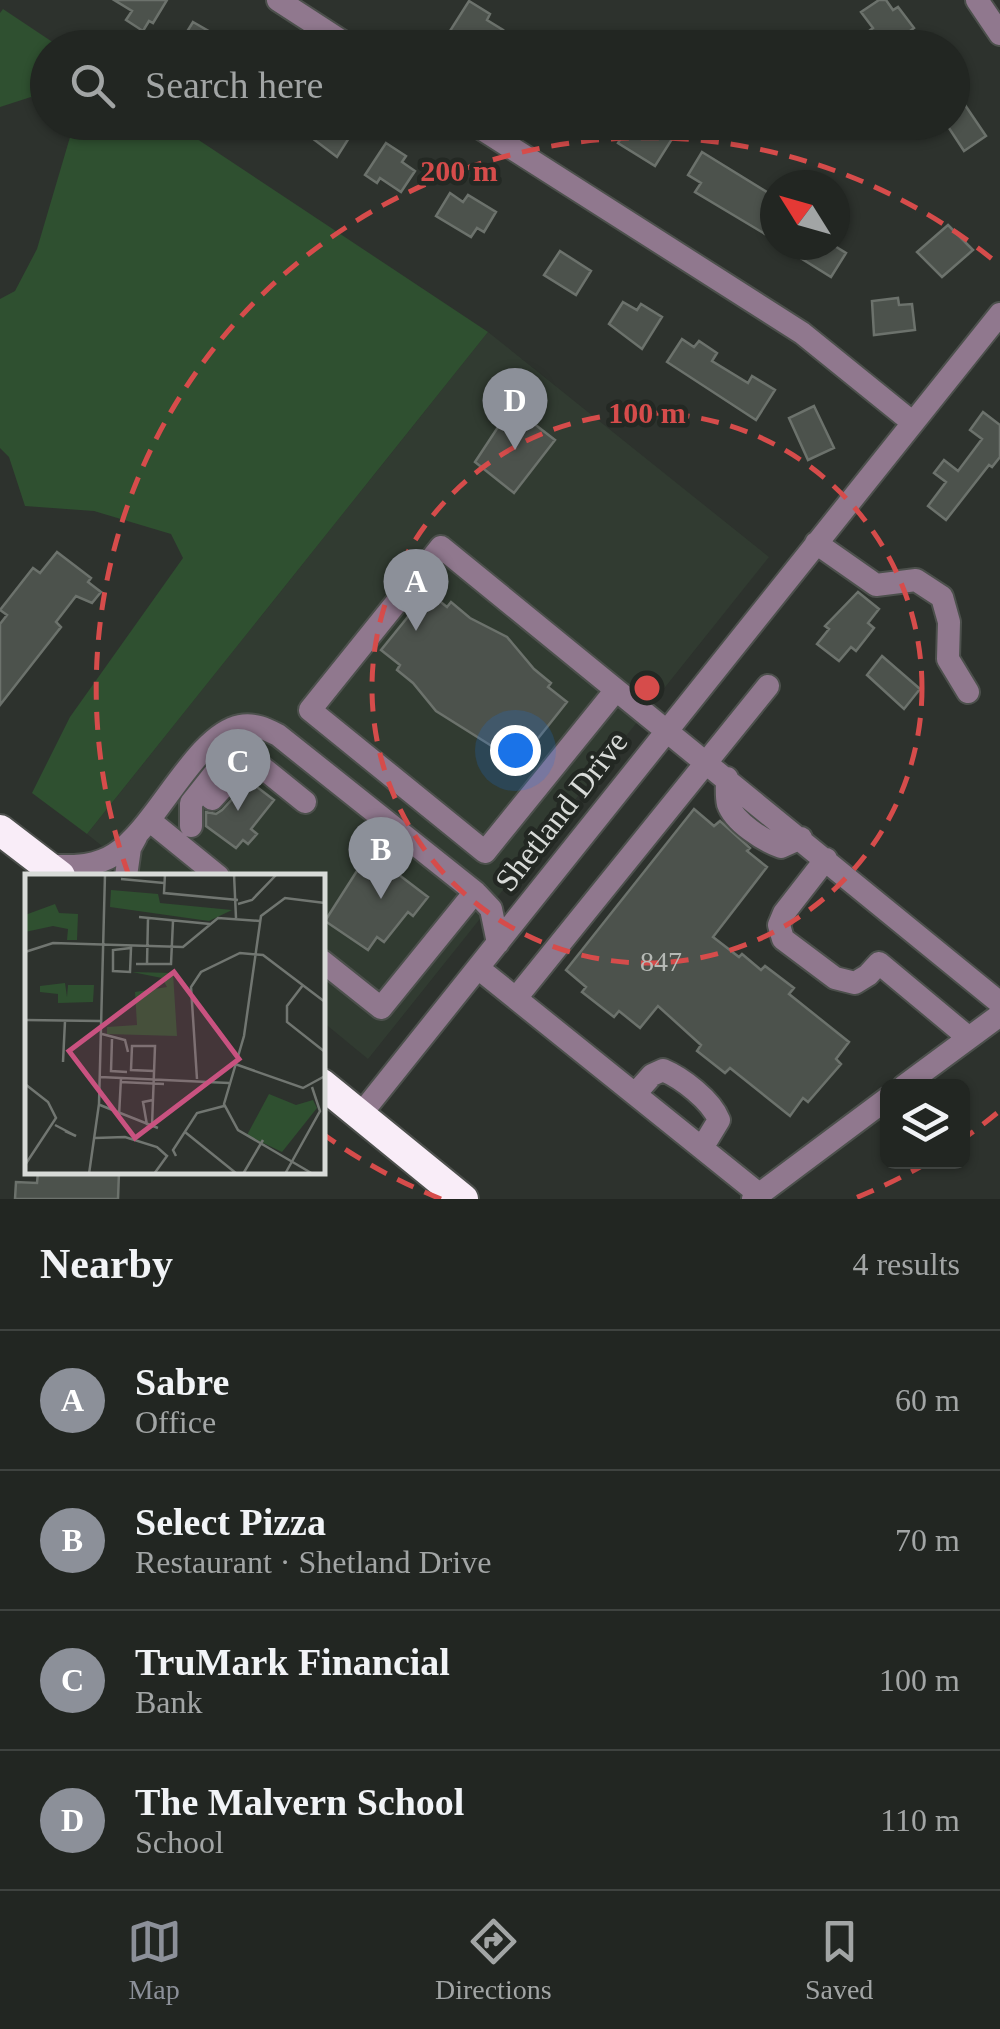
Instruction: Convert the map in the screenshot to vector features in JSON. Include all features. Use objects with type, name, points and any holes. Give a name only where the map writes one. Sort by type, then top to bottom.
[{"type":"highway","points":[[0,830],[53,871]]},
{"type":"highway","points":[[325,1086],[463,1199]]},
{"type":"street","points":[[278,0],[324,30]]},
{"type":"street","points":[[977,0],[1000,34]]},
{"type":"street","points":[[499,140],[802,333],[912,422]]},
{"type":"street","name":"Shetland Drive","points":[[362,1114],[1000,314]]},
{"type":"street","points":[[816,544],[876,584],[916,580],[942,598],[949,622],[948,659],[968,692]]},
{"type":"street","points":[[616,690],[485,852],[310,710],[441,547],[1000,1003]]},
{"type":"street","points":[[516,998],[768,686]]},
{"type":"street","points":[[126,874],[130,848],[209,745],[233,728],[250,725],[278,735],[474,892],[491,909],[498,942]]},
{"type":"street","points":[[217,874],[191,803],[227,759],[238,754],[252,760],[305,802]]},
{"type":"street","points":[[53,871],[113,856],[143,828],[196,821],[242,763],[252,760]]},
{"type":"street","points":[[366,806],[391,775]]},
{"type":"street","points":[[826,859],[784,912],[779,925],[784,939],[836,978],[854,983],[879,964],[969,1038]]},
{"type":"street","points":[[325,963],[381,1008],[474,892]]},
{"type":"street","points":[[478,968],[756,1196],[880,1104]]},
{"type":"street","points":[[913,1079],[1000,1014]]},
{"type":"street","points":[[634,1094],[652,1075],[663,1070],[674,1074],[715,1110],[719,1120],[702,1148]]},
{"type":"shaded area","points":[[488,332],[769,557],[368,1059],[325,1024],[325,874],[137,874],[87,834]]},
{"type":"green space","points":[[3,9],[34,30],[30,30],[30,97],[0,107]]},
{"type":"green space","points":[[69,140],[199,140],[488,332],[87,834],[32,793],[70,717],[183,558],[171,534],[94,511],[25,506],[9,457],[0,448],[0,299],[15,291],[37,249]]},
{"type":"building","points":[[114,0],[167,0],[153,23],[149,21],[144,30],[126,20],[132,11]]},
{"type":"building","points":[[879,0],[886,0],[893,10],[898,7],[914,28],[870,30],[873,28],[861,12]]},
{"type":"building","points":[[469,1],[490,14],[487,20],[503,30],[451,30]]},
{"type":"building","points":[[193,22],[207,30],[188,30]]},
{"type":"building","points":[[970,112],[986,136],[964,151],[957,140],[970,140]]},
{"type":"building","points":[[315,140],[348,140],[337,157]]},
{"type":"building","points":[[620,140],[671,140],[655,166],[618,143]]},
{"type":"building","points":[[386,143],[406,156],[402,162],[415,171],[401,192],[380,178],[377,183],[365,175]]},
{"type":"building","points":[[702,152],[760,188],[760,231],[695,192],[701,183],[688,175]]},
{"type":"building","points":[[450,193],[463,202],[468,195],[496,212],[484,232],[477,228],[471,237],[436,216]]},
{"type":"building","points":[[948,225],[973,250],[942,277],[917,252]]},
{"type":"building","points":[[560,251],[591,271],[576,295],[544,275]]},
{"type":"building","points":[[804,260],[842,260],[831,277]]},
{"type":"building","points":[[898,298],[899,305],[912,304],[915,330],[874,335],[872,301]]},
{"type":"building","points":[[623,302],[637,310],[641,304],[662,317],[642,349],[609,324]]},
{"type":"building","points":[[682,339],[694,347],[699,341],[717,353],[712,361],[748,383],[752,376],[775,390],[756,420],[667,362]]},
{"type":"building","points":[[814,406],[834,448],[808,460],[789,418]]},
{"type":"building","points":[[515,409],[555,440],[514,493],[475,462]]},
{"type":"building","points":[[983,412],[1000,425],[1000,457],[992,467],[989,465],[946,520],[928,506],[946,482],[934,473],[944,460],[958,471],[982,439],[970,430]]},
{"type":"building","points":[[57,552],[91,578],[88,582],[101,592],[92,603],[76,596],[56,622],[61,627],[0,705],[0,624],[7,615],[0,610],[33,568],[40,573]]},
{"type":"building","points":[[428,592],[447,607],[451,602],[470,618],[507,637],[551,683],[548,687],[567,702],[520,761],[502,746],[498,750],[436,711],[397,670],[400,665],[381,650]]},
{"type":"building","points":[[858,592],[879,609],[868,623],[874,628],[856,651],[851,647],[839,661],[817,644],[829,629],[825,626]]},
{"type":"building","points":[[882,656],[920,689],[904,709],[867,675]]},
{"type":"building","points":[[249,781],[274,800],[251,829],[257,834],[248,844],[243,840],[236,848],[206,826],[206,812],[216,814],[222,810]]},
{"type":"building","points":[[694,809],[714,826],[720,821],[767,867],[713,937],[761,970],[765,966],[794,988],[789,994],[849,1042],[836,1059],[841,1064],[808,1102],[803,1098],[790,1116],[730,1068],[725,1073],[697,1051],[701,1045],[658,1006],[640,1028],[619,1011],[614,1017],[582,992],[586,987],[566,970]]},
{"type":"building","points":[[369,852],[428,897],[413,916],[408,912],[384,942],[377,937],[368,950],[325,921]]},
{"type":"building","points":[[38,1174],[119,1174],[118,1199],[15,1199],[16,1182],[37,1183]]},
{"type":"place","name":"The Malvern School","points":[[515,450]]},
{"type":"place","name":"Sabre","points":[[416,631]]},
{"type":"place","name":"TruMark Financial","points":[[238,811]]},
{"type":"place","name":"Select Pizza","points":[[381,899]]}]
